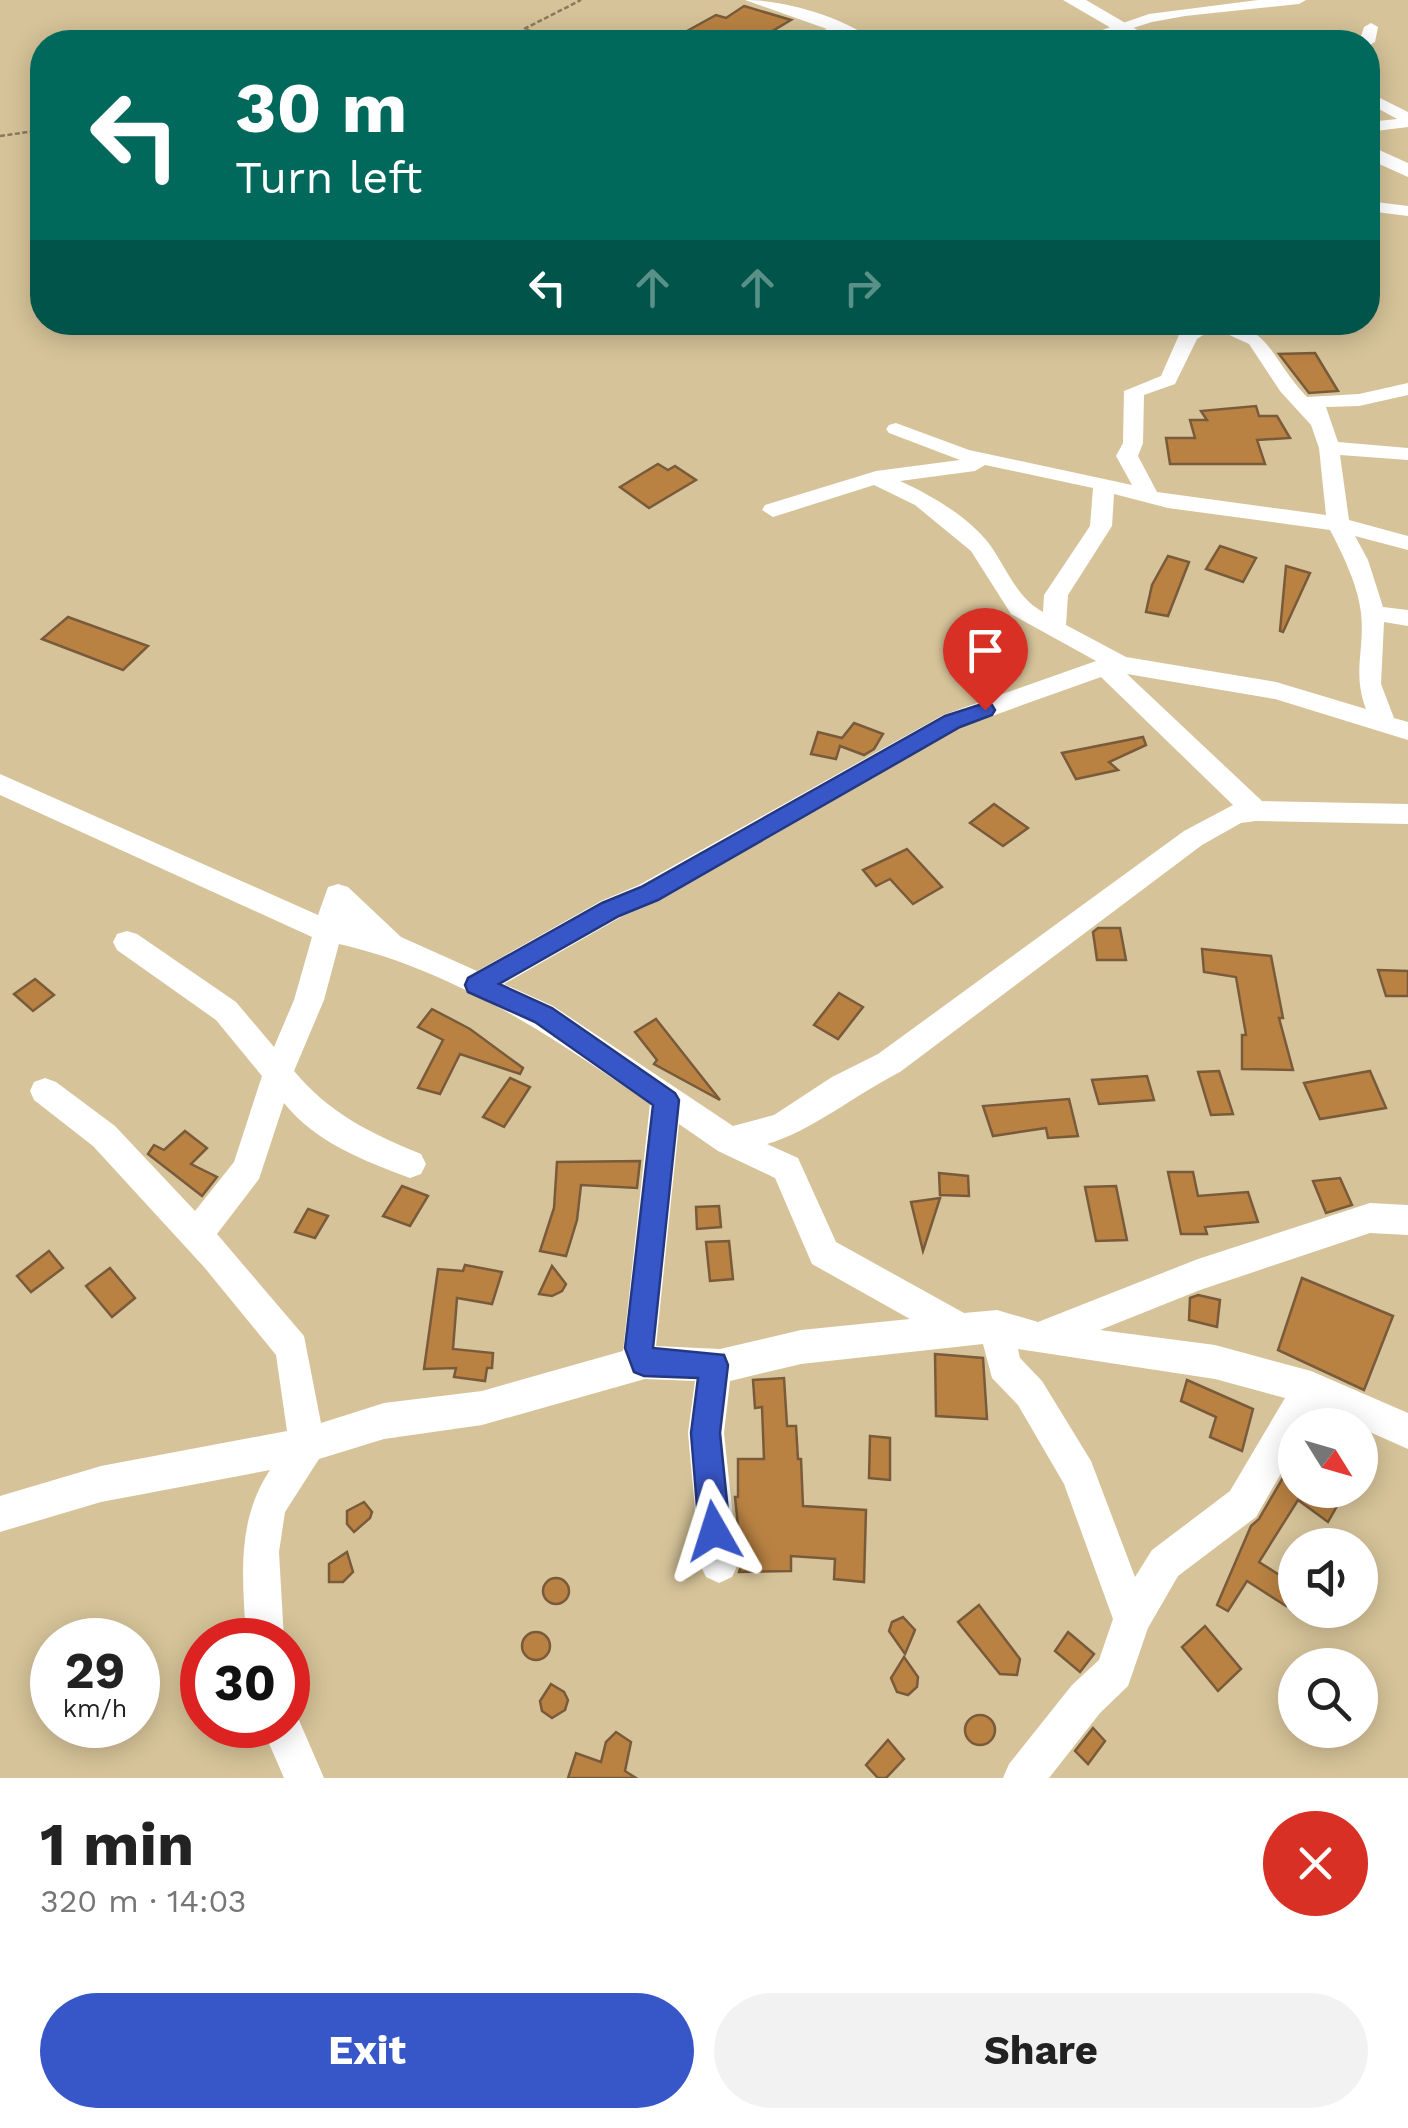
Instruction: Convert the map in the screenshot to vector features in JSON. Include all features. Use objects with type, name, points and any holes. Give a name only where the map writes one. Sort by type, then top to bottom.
[{"type":"main road","points":[[1072,0],[1129,30]]},
{"type":"main road","points":[[1380,158],[1408,171]]},
{"type":"street","points":[[752,0],[842,30]]},
{"type":"street","points":[[1114,30],[1185,12],[1299,0]]},
{"type":"street","points":[[1380,104],[1408,120]]},
{"type":"street","points":[[1380,124],[1408,120]]},
{"type":"street","points":[[1380,208],[1408,211]]},
{"type":"street","points":[[1148,496],[1127,456],[1133,443],[1134,390],[1158,388],[1170,380],[1177,372],[1189,335]]},
{"type":"street","points":[[1245,335],[1256,340],[1287,387],[1322,424]]},
{"type":"street","points":[[1396,728],[1368,684],[1373,613],[1357,560],[1338,524],[1329,448],[1314,401],[1359,400],[1408,389]]},
{"type":"street","points":[[896,429],[938,447],[1148,496],[1338,524],[1408,543]]},
{"type":"street","points":[[1329,448],[1408,454]]},
{"type":"street","points":[[773,510],[876,478],[942,467],[1001,463]]},
{"type":"street","points":[[876,478],[905,489],[950,520],[979,546],[1019,608],[1054,626],[1113,666],[1256,810]]},
{"type":"street","points":[[1054,626],[1056,595],[1101,526],[1104,485]]},
{"type":"street","points":[[1373,613],[1408,618]]},
{"type":"street","points":[[476,985],[610,910],[650,893],[952,722],[1113,666],[1276,692],[1396,728]]},
{"type":"street","points":[[0,784],[330,931],[392,945],[543,1015],[729,1141],[786,1168],[824,1252],[958,1328]]},
{"type":"street","points":[[729,1141],[782,1126],[843,1086],[889,1063],[1193,838],[1235,814],[1256,810],[1408,814]]},
{"type":"street","points":[[196,1235],[248,1168],[278,1070],[309,1000],[330,931]]},
{"type":"street","points":[[127,942],[226,1010],[306,1108],[346,1137],[410,1164]]},
{"type":"street","points":[[45,1092],[104,1136],[196,1235],[292,1348],[307,1444],[268,1506],[260,1552],[264,1618]]},
{"type":"street","points":[[644,1362],[639,1348],[666,1100]]},
{"type":"street","points":[[1038,1338],[1198,1276],[1370,1218],[1408,1220]]},
{"type":"street","points":[[997,1326],[1004,1366],[1030,1393],[1078,1474],[1132,1619]]},
{"type":"street","points":[[0,1514],[101,1484],[307,1444],[384,1421],[482,1408],[644,1362],[714,1365],[801,1347],[958,1328],[997,1326],[1038,1338],[1214,1362],[1311,1388],[1408,1431]]},
{"type":"street","points":[[714,1365],[706,1433],[719,1564]]},
{"type":"street","points":[[1023,1778],[1086,1700],[1114,1672],[1132,1619],[1165,1562],[1243,1504],[1311,1388]]},
{"type":"street","points":[[292,1748],[304,1778]]},
{"type":"path","points":[[527,30],[524,29],[581,0]]},
{"type":"path","points":[[0,136],[30,132]]},
{"type":"building","points":[[744,6],[791,20],[774,30],[689,30],[716,15],[726,18]]},
{"type":"building","points":[[1315,353],[1338,391],[1309,393],[1279,354]]},
{"type":"building","points":[[1256,406],[1259,416],[1277,416],[1290,438],[1257,440],[1265,464],[1170,464],[1166,438],[1195,438],[1190,420],[1207,420],[1201,411]]},
{"type":"building","points":[[658,464],[668,470],[675,466],[696,480],[649,508],[620,487]]},
{"type":"building","points":[[1220,546],[1256,558],[1243,582],[1206,569]]},
{"type":"building","points":[[1168,556],[1189,562],[1168,616],[1146,612],[1152,585]]},
{"type":"building","points":[[1286,566],[1310,573],[1283,632],[1280,631]]},
{"type":"building","points":[[68,617],[148,646],[123,670],[42,639]]},
{"type":"building","points":[[854,723],[883,734],[874,749],[864,755],[840,746],[836,759],[811,754],[818,732],[842,738]]},
{"type":"building","points":[[1143,737],[1146,745],[1109,762],[1118,770],[1076,779],[1062,753]]},
{"type":"building","points":[[994,804],[1028,828],[1003,846],[970,823]]},
{"type":"building","points":[[907,849],[942,887],[913,904],[890,879],[876,886],[863,870]]},
{"type":"building","points":[[1098,928],[1120,928],[1126,960],[1097,960],[1093,932]]},
{"type":"building","points":[[1202,949],[1271,956],[1283,1018],[1279,1018],[1293,1070],[1242,1069],[1242,1035],[1246,1035],[1236,977],[1204,972]]},
{"type":"building","points":[[1378,970],[1408,971],[1408,996],[1386,996]]},
{"type":"building","points":[[35,979],[54,995],[33,1011],[14,994]]},
{"type":"building","points":[[839,993],[863,1007],[838,1039],[814,1025]]},
{"type":"building","points":[[432,1009],[470,1029],[523,1068],[520,1074],[460,1054],[440,1094],[418,1088],[443,1040],[418,1027]]},
{"type":"building","points":[[656,1019],[720,1100],[654,1064],[657,1060],[635,1032]]},
{"type":"building","points":[[1219,1071],[1233,1114],[1211,1115],[1198,1072]]},
{"type":"building","points":[[1370,1071],[1386,1108],[1320,1119],[1304,1083]]},
{"type":"building","points":[[1147,1076],[1154,1100],[1099,1104],[1092,1080]]},
{"type":"building","points":[[510,1078],[530,1087],[504,1127],[483,1117]]},
{"type":"building","points":[[1069,1099],[1078,1136],[1048,1138],[1046,1128],[993,1136],[983,1106]]},
{"type":"building","points":[[185,1131],[207,1148],[191,1164],[217,1177],[202,1196],[148,1154],[154,1145],[164,1150]]},
{"type":"building","points":[[640,1161],[637,1188],[581,1185],[577,1220],[566,1256],[540,1251],[554,1208],[557,1162]]},
{"type":"building","points":[[1168,1172],[1193,1172],[1198,1196],[1248,1192],[1258,1222],[1205,1227],[1207,1234],[1181,1234]]},
{"type":"building","points":[[939,1173],[968,1176],[969,1196],[940,1195]]},
{"type":"building","points":[[1340,1178],[1352,1205],[1326,1213],[1313,1181]]},
{"type":"building","points":[[402,1186],[428,1196],[410,1226],[383,1216]]},
{"type":"building","points":[[1116,1186],[1127,1240],[1096,1241],[1085,1187]]},
{"type":"building","points":[[940,1198],[923,1251],[911,1202]]},
{"type":"building","points":[[719,1206],[721,1227],[697,1229],[696,1207]]},
{"type":"building","points":[[308,1209],[328,1216],[315,1238],[295,1232]]},
{"type":"building","points":[[729,1241],[733,1279],[710,1281],[706,1242]]},
{"type":"building","points":[[49,1251],[63,1268],[31,1292],[17,1276]]},
{"type":"building","points":[[465,1265],[502,1272],[492,1304],[457,1298],[453,1349],[493,1353],[492,1368],[487,1368],[485,1381],[454,1377],[456,1368],[424,1369],[438,1269],[463,1271]]},
{"type":"building","points":[[552,1266],[566,1284],[552,1296],[539,1294]]},
{"type":"building","points":[[110,1268],[135,1298],[112,1317],[86,1286]]},
{"type":"building","points":[[1302,1278],[1393,1316],[1364,1390],[1278,1350]]},
{"type":"building","points":[[1198,1295],[1220,1300],[1217,1327],[1189,1320],[1190,1298]]},
{"type":"building","points":[[935,1354],[983,1358],[987,1419],[936,1416]]},
{"type":"building","points":[[784,1378],[787,1426],[796,1426],[801,1459],[803,1506],[866,1510],[864,1582],[834,1579],[835,1559],[791,1556],[791,1571],[739,1572],[742,1564],[735,1497],[738,1459],[764,1459],[762,1407],[755,1408],[753,1380]]},
{"type":"building","points":[[1187,1380],[1253,1409],[1242,1451],[1210,1437],[1216,1417],[1181,1401]]},
{"type":"building","points":[[870,1436],[890,1438],[890,1480],[869,1478]]},
{"type":"building","points":[[1278,1486],[1278,1508],[1293,1508],[1259,1562],[1278,1574],[1278,1601],[1247,1581],[1228,1611],[1217,1605],[1251,1526]]},
{"type":"building","points":[[364,1502],[372,1512],[370,1518],[354,1532],[347,1524],[347,1511]]},
{"type":"building","points":[[1309,1508],[1336,1508],[1328,1522]]},
{"type":"building","points":[[347,1552],[353,1572],[343,1582],[329,1582],[329,1564]]},
{"type":"building","points":[[556,1578],[565,1582],[569,1591],[565,1600],[556,1604],[547,1600],[543,1591],[547,1582]]},
{"type":"building","points":[[979,1605],[1020,1659],[1017,1675],[1000,1674],[958,1622]]},
{"type":"building","points":[[903,1617],[915,1630],[905,1654],[889,1631],[892,1622]]},
{"type":"building","points":[[1205,1626],[1241,1669],[1218,1691],[1182,1647]]},
{"type":"building","points":[[536,1632],[546,1636],[550,1646],[546,1656],[536,1660],[526,1656],[522,1646],[526,1636]]},
{"type":"building","points":[[1068,1632],[1094,1654],[1080,1672],[1055,1651]]},
{"type":"building","points":[[904,1657],[918,1677],[917,1687],[908,1695],[897,1692],[891,1678]]},
{"type":"building","points":[[551,1684],[564,1692],[568,1700],[565,1710],[552,1718],[542,1711],[540,1701]]},
{"type":"building","points":[[980,1715],[990,1720],[995,1730],[990,1740],[980,1745],[970,1740],[965,1730],[970,1720]]},
{"type":"building","points":[[1093,1728],[1105,1741],[1088,1764],[1075,1751]]},
{"type":"building","points":[[616,1732],[631,1742],[625,1771],[636,1778],[568,1778],[576,1753],[601,1762],[606,1742]]},
{"type":"building","points":[[888,1740],[904,1759],[886,1778],[878,1778],[866,1765]]},
{"type":"route","points":[[714,1531],[706,1433],[714,1365],[644,1362],[639,1348],[666,1100],[602,1052],[543,1015],[476,985],[610,910],[650,893],[952,722],[985,710]]}]
